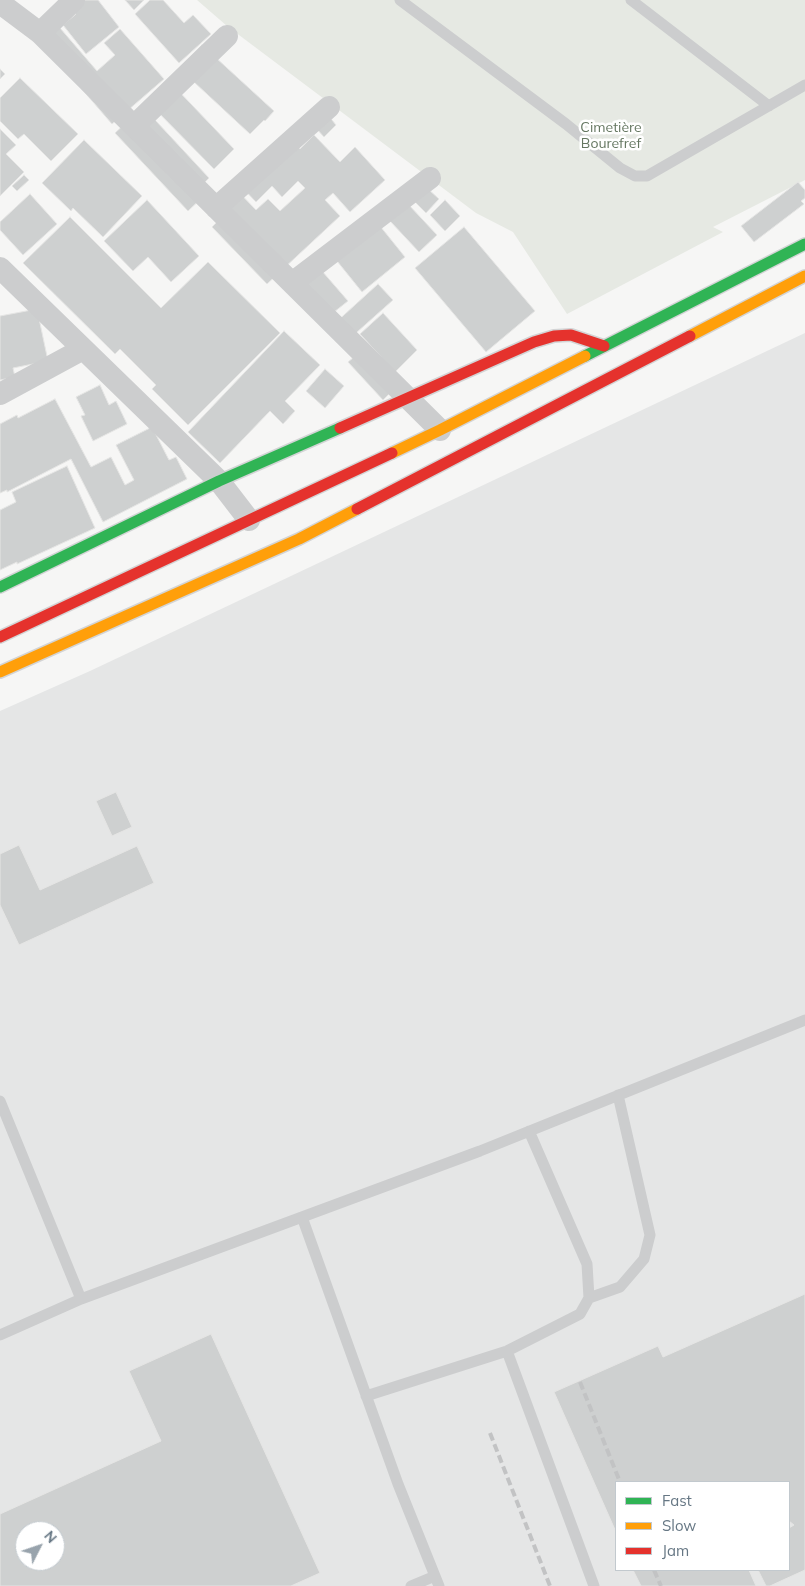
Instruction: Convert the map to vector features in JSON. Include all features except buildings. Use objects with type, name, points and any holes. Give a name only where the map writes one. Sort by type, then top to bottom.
[{"type":"main road","points":[[0,637],[440,430],[805,244]]},
{"type":"main road","points":[[0,672],[298,539],[805,276]]},
{"type":"main road","points":[[0,587],[219,481],[534,342],[554,336],[571,335],[604,346]]},
{"type":"street","points":[[40,33],[74,0]]},
{"type":"street","points":[[0,3],[40,33],[440,430]]},
{"type":"street","points":[[134,126],[227,36]]},
{"type":"street","points":[[216,208],[328,107]]},
{"type":"street","points":[[292,284],[430,178]]},
{"type":"street","points":[[0,268],[219,481],[250,520]]},
{"type":"street","points":[[0,394],[83,348]]},
{"type":"lane","points":[[400,0],[566,124],[620,168],[635,176],[647,176],[805,86]]},
{"type":"lane","points":[[631,0],[769,106]]},
{"type":"lane","points":[[0,1334],[81,1299],[529,1131],[805,1020]]},
{"type":"lane","points":[[589,1298],[620,1287],[644,1259],[650,1235],[618,1095]]},
{"type":"lane","points":[[0,1101],[81,1299]]},
{"type":"lane","points":[[366,1396],[508,1351],[580,1314],[589,1298],[587,1264],[529,1131]]},
{"type":"lane","points":[[302,1217],[398,1484],[437,1581],[411,1586]]},
{"type":"lane","points":[[508,1351],[594,1586]]},
{"type":"shaded area","points":[[805,333],[805,1586],[0,1586],[0,711],[90,671]]},
{"type":"green space","name":"Cimetière Bourefref","points":[[197,0],[805,0],[805,180],[713,227],[723,232],[567,314],[513,232],[476,213],[227,26]]},
{"type":"railway","points":[[580,1382],[620,1481]]},
{"type":"railway","points":[[490,1433],[550,1586]]},
{"type":"railway","points":[[654,1571],[661,1586]]},
{"type":"traffic: fast","points":[[585,356],[805,244]]},
{"type":"traffic: fast","points":[[0,587],[219,481],[340,428]]},
{"type":"traffic: slow","points":[[690,336],[805,276]]},
{"type":"traffic: slow","points":[[392,453],[585,356]]},
{"type":"traffic: slow","points":[[0,672],[299,539],[357,509]]},
{"type":"traffic: jam","points":[[340,428],[534,342],[554,336],[571,335],[604,346]]},
{"type":"traffic: jam","points":[[357,509],[690,336]]},
{"type":"traffic: jam","points":[[0,637],[392,453]]}]
